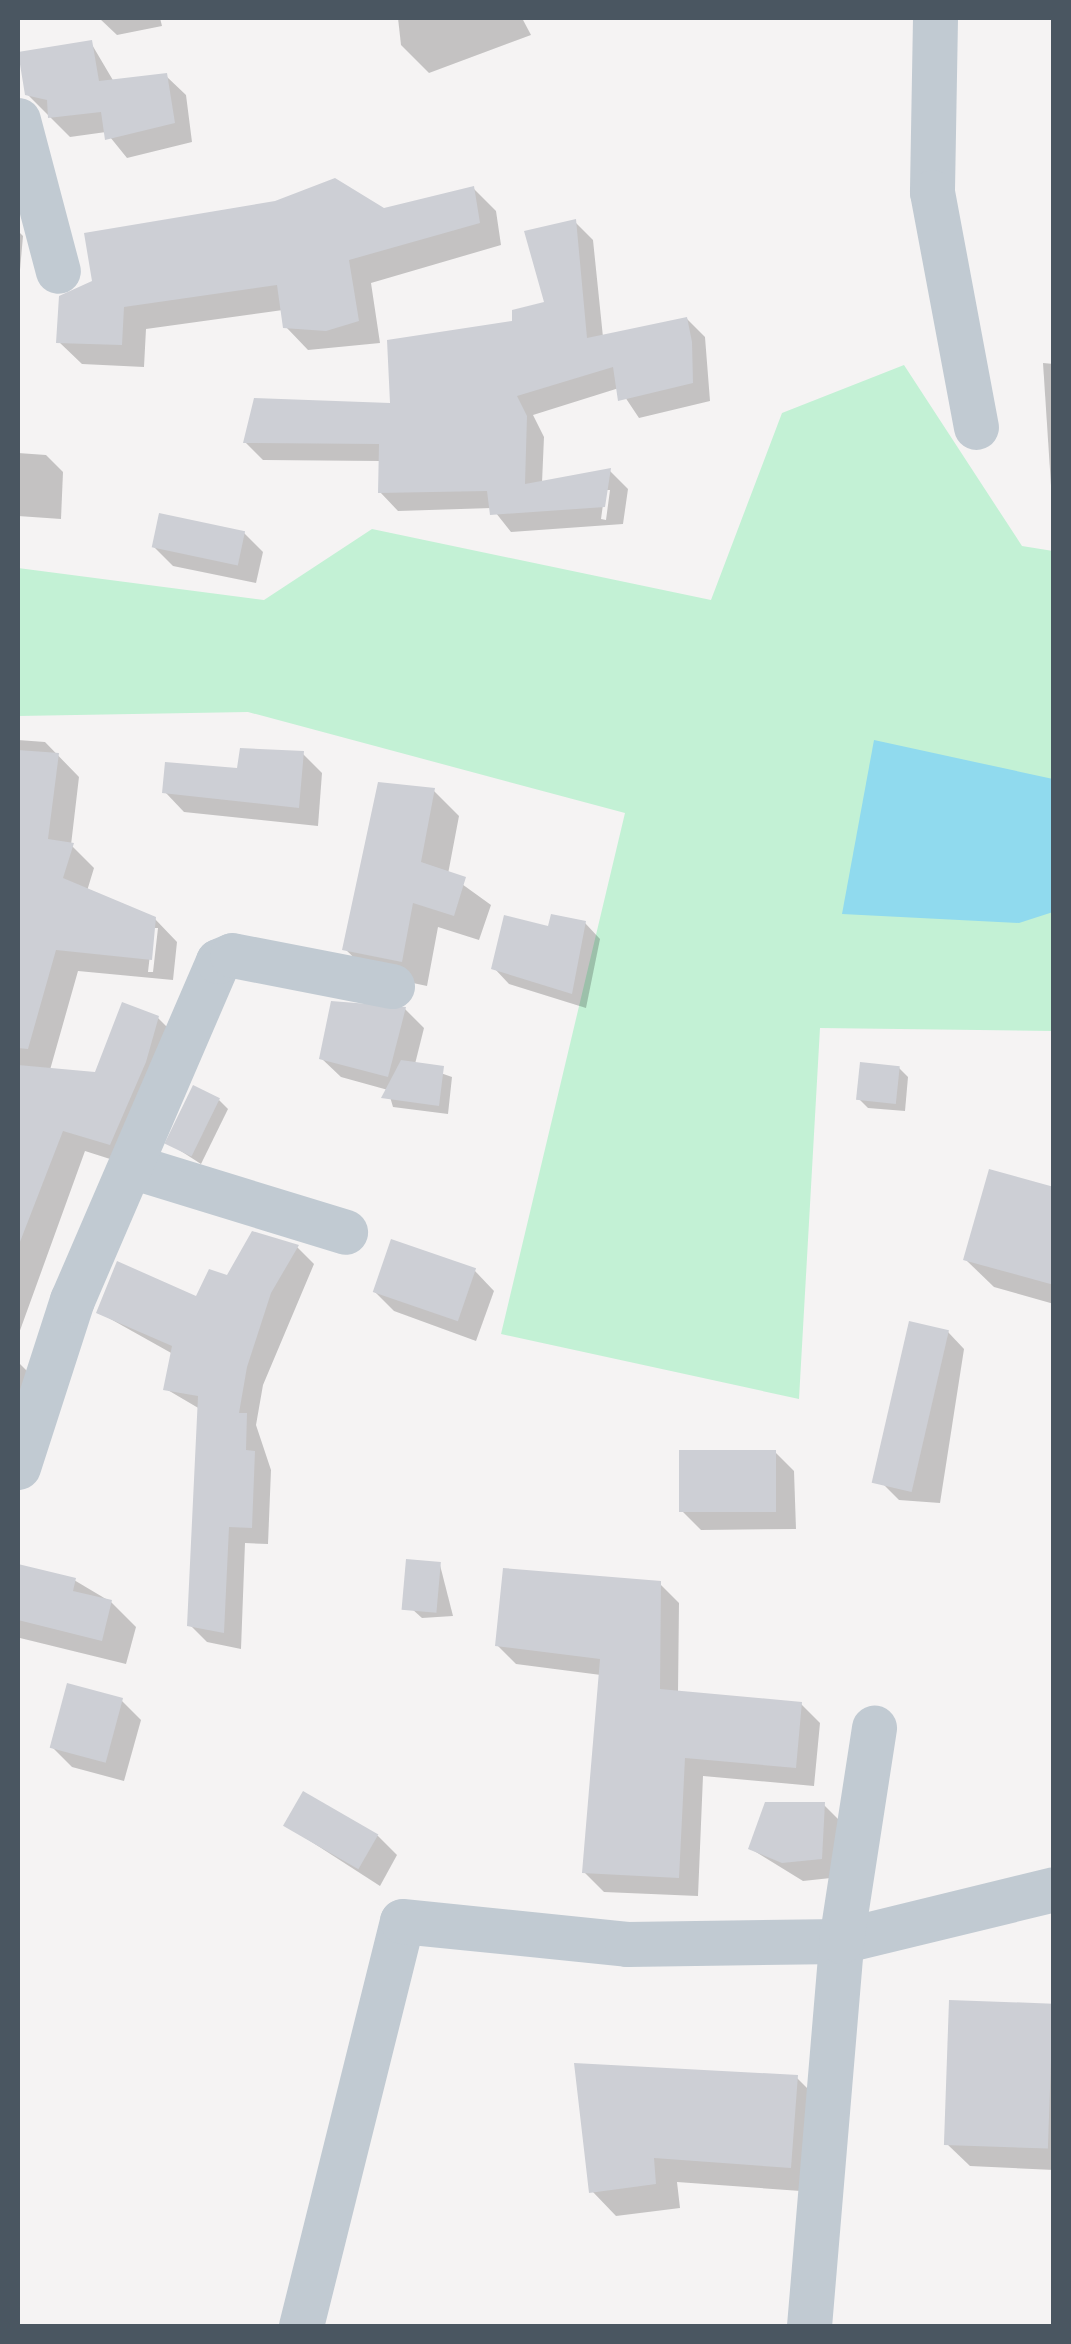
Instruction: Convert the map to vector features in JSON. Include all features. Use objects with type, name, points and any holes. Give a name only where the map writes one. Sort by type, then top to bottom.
[{"type":"street","points":[[935,18],[932,192],[976,428]]},
{"type":"street","points":[[18,120],[58,271]]},
{"type":"street","points":[[18,1466],[72,1300],[218,961],[232,955],[392,986]]},
{"type":"street","points":[[131,1166],[345,1232]]},
{"type":"street","points":[[809,2326],[841,1941],[874,1728]]},
{"type":"street","points":[[302,2326],[402,1921],[627,1944],[841,1941],[1054,1889]]},
{"type":"green space","points":[[904,365],[1022,546],[1053,551],[1053,1031],[820,1028],[799,1399],[501,1334],[625,813],[248,712],[18,716],[18,568],[264,600],[372,529],[711,600],[782,413]]},
{"type":"water","points":[[874,740],[1053,779],[1053,912],[1019,923],[842,914]]},
{"type":"building","points":[[92,40],[99,81],[167,73],[175,123],[105,140],[101,112],[48,118],[47,100],[25,95],[18,52]]},
{"type":"building","points":[[335,178],[384,208],[474,186],[480,223],[349,260],[359,321],[326,331],[283,328],[277,285],[124,307],[122,345],[56,343],[59,296],[92,281],[84,233],[275,201]]},
{"type":"building","points":[[576,219],[587,338],[687,317],[692,342],[693,383],[618,401],[613,367],[517,396],[527,416],[525,484],[611,468],[605,507],[490,515],[487,491],[378,493],[379,444],[243,443],[254,398],[390,403],[387,340],[512,321],[512,310],[544,302],[524,231]]},
{"type":"building","points":[[159,513],[245,531],[238,566],[152,547]]},
{"type":"building","points":[[240,748],[304,751],[299,808],[162,793],[165,762],[237,768]]},
{"type":"building","points":[[18,750],[59,753],[48,839],[74,843],[63,878],[156,917],[152,960],[56,950],[28,1049],[18,1048]]},
{"type":"building","points":[[378,782],[435,788],[421,862],[466,877],[454,916],[413,903],[402,962],[342,950]]},
{"type":"building","points":[[551,914],[586,921],[572,994],[491,969],[504,915],[548,926]]},
{"type":"building","points":[[331,1001],[406,1007],[388,1077],[319,1059]]},
{"type":"building","points":[[122,1002],[159,1016],[146,1062],[110,1145],[63,1131],[18,1247],[18,1065],[95,1072]]},
{"type":"building","points":[[401,1060],[444,1066],[439,1106],[381,1098]]},
{"type":"building","points":[[860,1062],[900,1066],[896,1104],[856,1100]]},
{"type":"building","points":[[193,1085],[220,1098],[191,1157],[165,1143]]},
{"type":"building","points":[[989,1169],[1054,1187],[1054,1285],[963,1260]]},
{"type":"building","points":[[252,1231],[299,1245],[271,1293],[247,1367],[239,1413],[247,1413],[246,1450],[255,1451],[252,1528],[229,1527],[224,1633],[187,1626],[198,1396],[163,1390],[172,1346],[96,1313],[117,1261],[196,1296],[209,1269],[227,1275]]},
{"type":"building","points":[[391,1239],[476,1268],[458,1321],[373,1292]]},
{"type":"building","points":[[909,1321],[949,1330],[912,1492],[872,1483]]},
{"type":"building","points":[[679,1450],[776,1450],[776,1512],[679,1512]]},
{"type":"building","points":[[406,1559],[441,1562],[436,1613],[402,1610]]},
{"type":"building","points":[[18,1564],[76,1578],[73,1591],[112,1600],[102,1641],[18,1620]]},
{"type":"building","points":[[503,1568],[661,1581],[660,1689],[802,1702],[796,1768],[685,1758],[679,1878],[582,1873],[600,1659],[495,1646]]},
{"type":"building","points":[[67,1683],[123,1698],[106,1763],[50,1748]]},
{"type":"building","points":[[303,1791],[378,1834],[358,1869],[283,1826]]},
{"type":"building","points":[[765,1802],[825,1802],[822,1859],[782,1863],[748,1849]]},
{"type":"building","points":[[949,2000],[1053,2004],[1048,2149],[944,2145]]},
{"type":"building","points":[[574,2063],[798,2075],[791,2168],[654,2158],[656,2184],[589,2193]]}]
